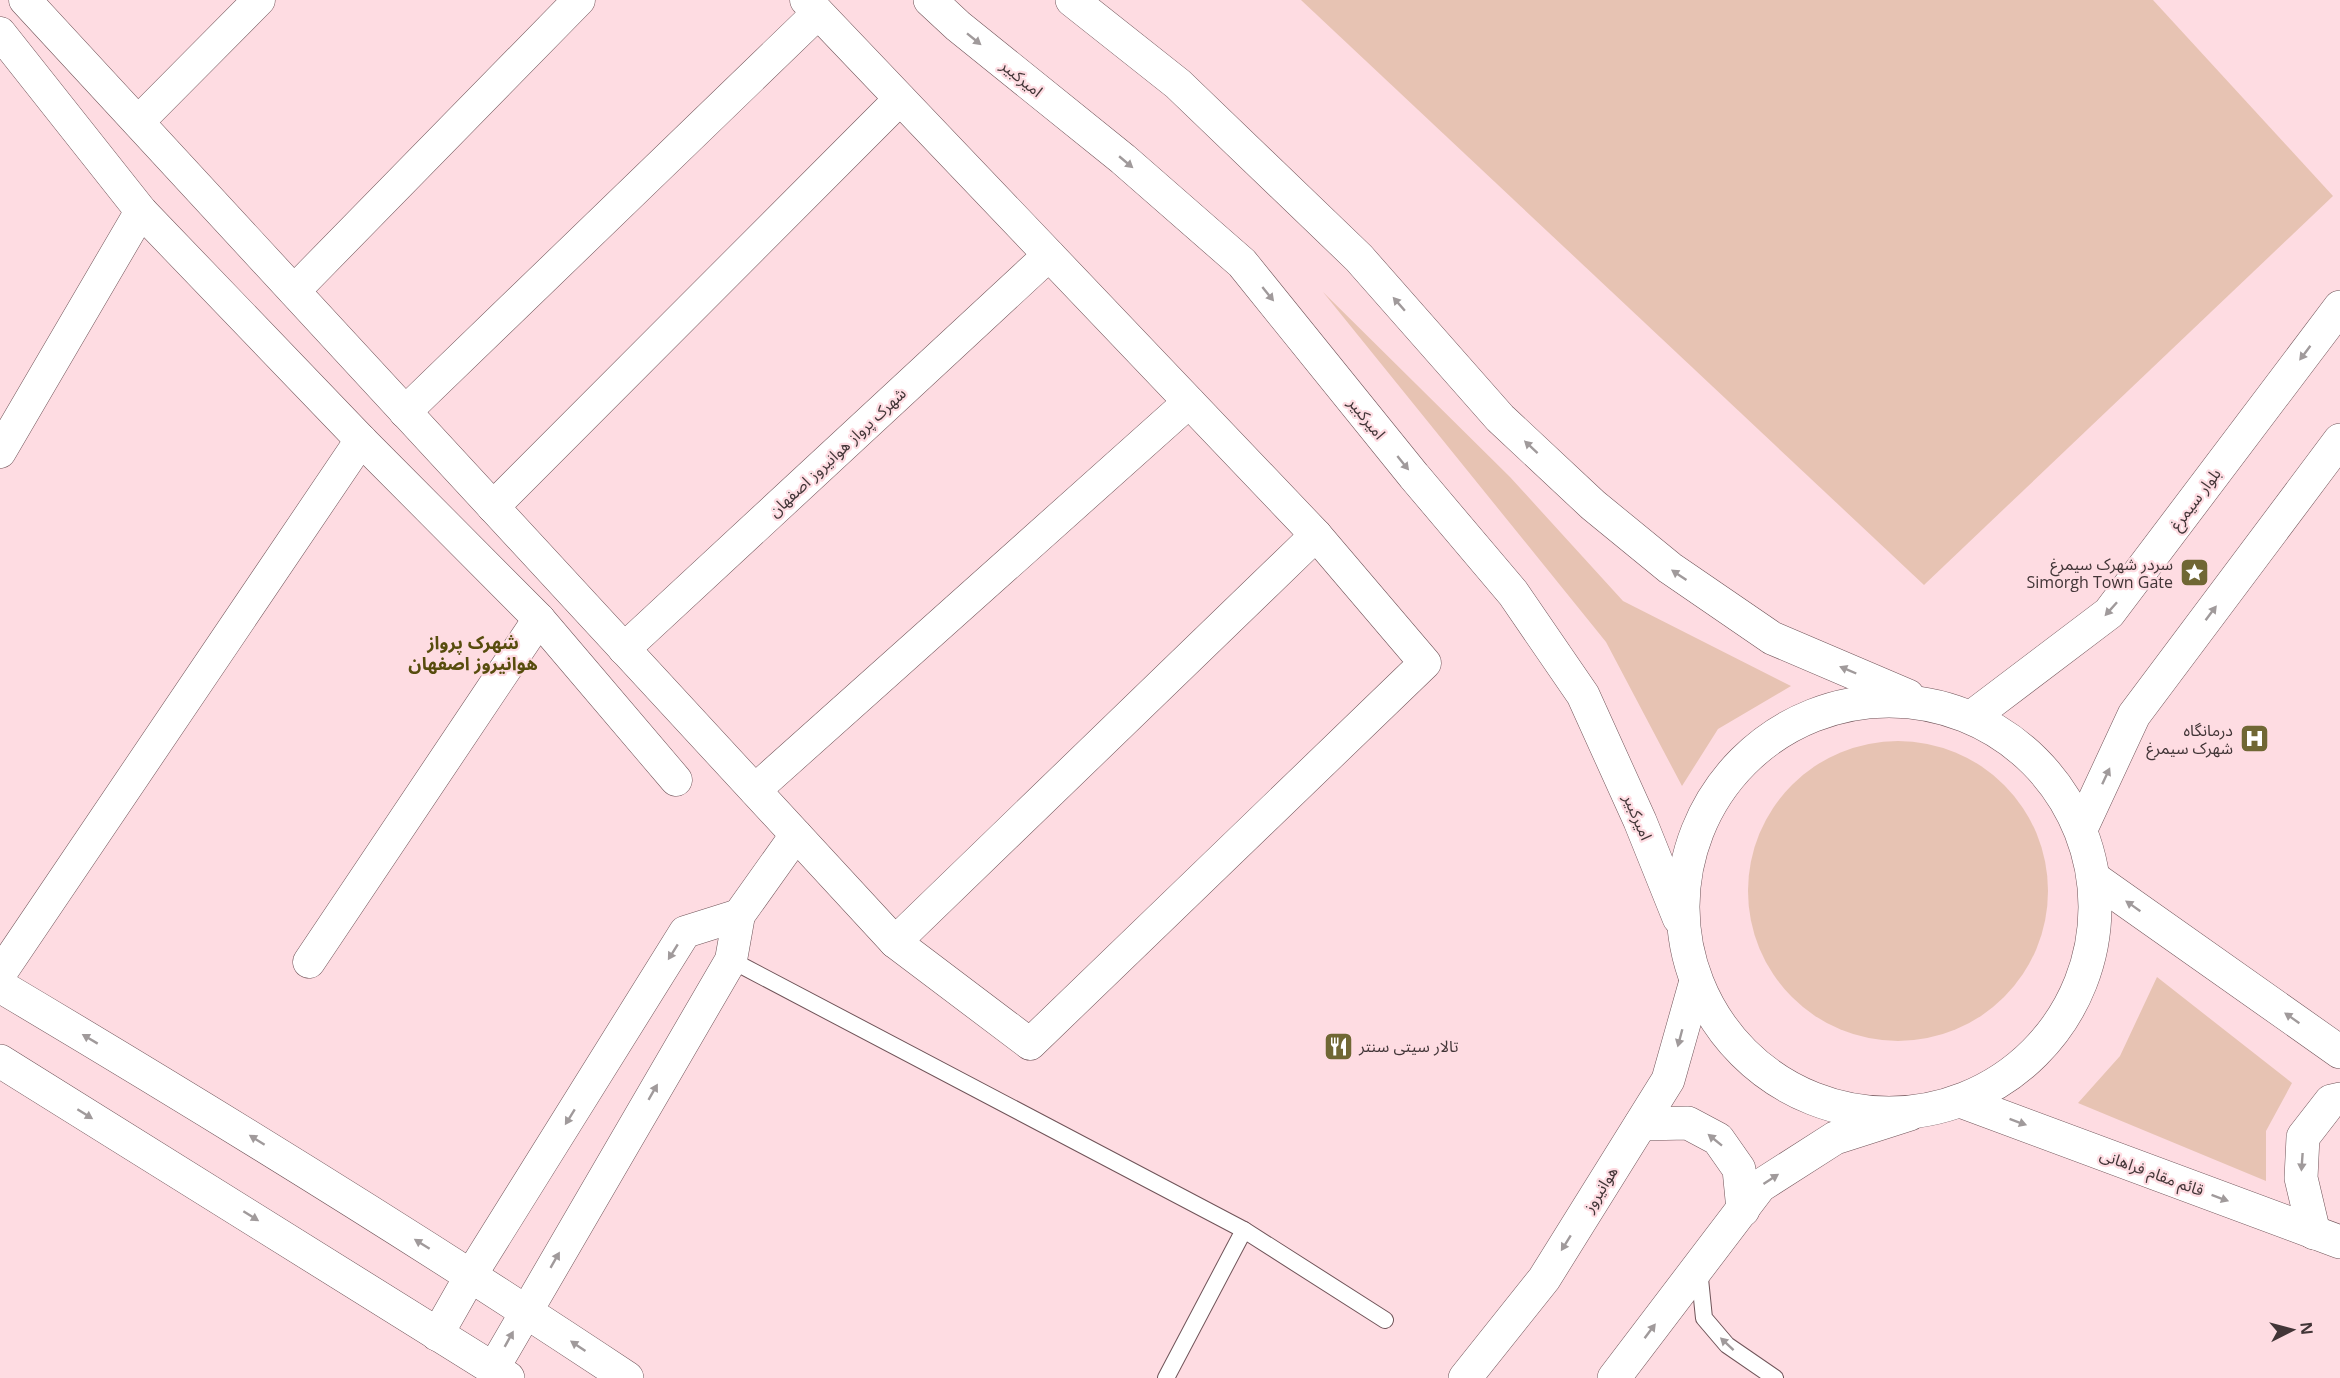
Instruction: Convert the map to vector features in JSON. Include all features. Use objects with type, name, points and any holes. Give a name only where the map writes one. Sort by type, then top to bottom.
[{"type":"main road","name":"امیرکبیر","points":[[930,0],[958,26],[1123,159],[1242,263],[1414,476],[1513,594],[1583,695],[1640,821],[1683,929]]},
{"type":"main road","points":[[1072,0],[1178,84],[1359,258],[1500,418],[1593,505],[1670,568],[1772,638],[1921,701],[1973,716],[2019,744],[2055,782],[2081,829],[2095,879],[2092,949],[2067,1014],[2023,1066],[1963,1102],[1910,1114],[1835,1138],[1760,1186],[1614,1378]]},
{"type":"main road","name":"بلوار سیمرغ","points":[[1973,716],[2109,613],[2340,307]]},
{"type":"main road","points":[[2081,829],[2134,715],[2340,440]]},
{"type":"main road","points":[[1910,1114],[1856,1113],[1804,1097],[1758,1068],[1721,1029],[1696,981],[1683,929],[1686,866],[1708,806],[1747,756],[1798,720],[1859,701],[1921,701]]},
{"type":"main road","points":[[2095,879],[2340,1052]]},
{"type":"main road","name":"هوانیروز","points":[[1465,1378],[1544,1279],[1668,1080],[1696,981]]},
{"type":"main road","points":[[0,986],[247,1133],[471,1275],[627,1378]]},
{"type":"main road","points":[[0,1061],[500,1373]]},
{"type":"main road","points":[[2327,1237],[2301,1178],[2303,1137],[2331,1101],[2340,1099]]},
{"type":"main road","name":"قائم مقام فراهانی","points":[[1963,1102],[2327,1237]]},
{"type":"main road","points":[[1641,1124],[1688,1123],[1718,1139],[1739,1169],[1743,1210]]},
{"type":"street","points":[[138,122],[259,0]]},
{"type":"street","points":[[294,291],[579,0]]},
{"type":"street","points":[[27,1],[405,412],[895,942],[1030,1044],[1425,663],[1316,535],[812,7],[405,412]]},
{"type":"street","points":[[0,33],[141,211],[361,440],[539,619],[676,780]]},
{"type":"street","points":[[493,507],[900,99]]},
{"type":"street","points":[[0,452],[141,211]]},
{"type":"street","name":"شهرک پرواز هوانیروز اصفهان","points":[[624,649],[1049,255]]},
{"type":"street","points":[[755,790],[1189,402]]},
{"type":"street","points":[[0,974],[361,440]]},
{"type":"street","points":[[895,942],[1316,535]]},
{"type":"street","points":[[309,962],[539,619]]},
{"type":"street","points":[[500,1373],[525,1310],[731,960],[739,915],[796,835]]},
{"type":"street","points":[[437,1335],[471,1275],[685,932],[739,915]]},
{"type":"lane","points":[[731,960],[1244,1230],[1385,1320]]},
{"type":"lane","points":[[1166,1378],[1244,1230]]},
{"type":"lane","points":[[1698,1267],[1704,1318],[1727,1345],[1775,1378]]},
{"type":"shaded area","points":[[1301,0],[2153,0],[2333,196],[1924,585]]},
{"type":"shaded area","points":[[1323,292],[1510,477],[1623,601],[1791,686],[1718,729],[1682,786],[1606,642]]},
{"type":"shaded area","points":[[1898,741],[1927,744],[1955,752],[1981,766],[2004,785],[2023,808],[2037,834],[2045,862],[2048,891],[2045,920],[2037,948],[2023,974],[2004,997],[1981,1016],[1955,1030],[1927,1038],[1898,1041],[1869,1038],[1841,1030],[1815,1016],[1792,997],[1773,974],[1759,948],[1751,920],[1748,891],[1751,862],[1759,834],[1773,808],[1792,785],[1815,766],[1841,752],[1869,744]]},
{"type":"shaded area","points":[[2157,977],[2292,1083],[2266,1131],[2266,1181],[2078,1103],[2120,1056]]},
{"type":"place","name":"سردر شهرک سیمرغ Simorgh Town Gate","points":[[2194,573]]},
{"type":"place","name":"درمانگاه شهرک سیمرغ","points":[[2254,739]]},
{"type":"place","name":"تالار سیتی سنتر","points":[[1338,1046]]},
{"type":"district","name":"شهرک پرواز هوانیروز اصفهان","points":[[473,652]]}]
